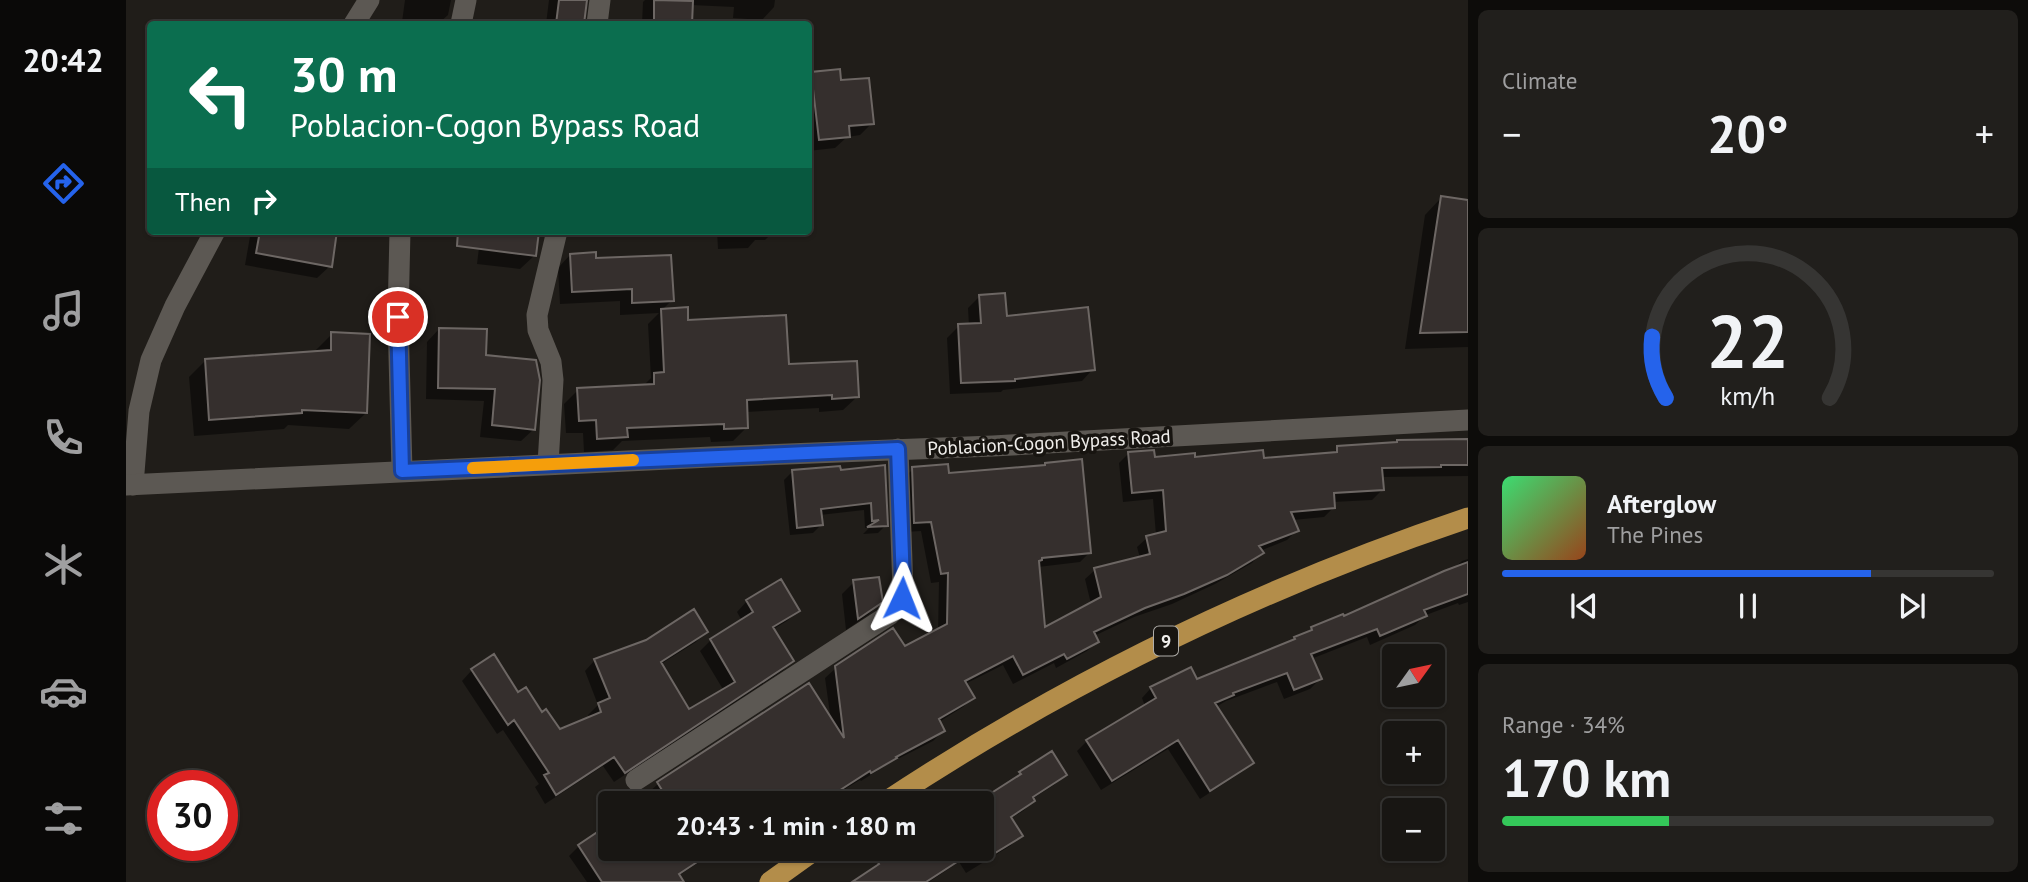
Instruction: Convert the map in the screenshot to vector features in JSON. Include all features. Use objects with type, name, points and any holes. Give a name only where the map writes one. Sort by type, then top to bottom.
[{"type":"highway","name":"9","points":[[903,791],[1055,698],[1166,641],[1302,580],[1468,518]]},
{"type":"highway","points":[[770,882],[799,861]]},
{"type":"main road","points":[[356,21],[369,0]]},
{"type":"main road","points":[[462,21],[466,0]]},
{"type":"main road","points":[[597,21],[600,0]]},
{"type":"main road","points":[[129,485],[139,411],[150,360],[213,235]]},
{"type":"main road","points":[[401,235],[398,317],[402,471]]},
{"type":"main road","points":[[548,464],[553,380],[551,362],[538,330],[537,315],[557,235]]},
{"type":"main road","name":"Poblacion-Cogon Bypass Road","points":[[129,485],[993,446],[1468,420]]},
{"type":"main road","points":[[636,780],[889,615],[898,606],[902,598],[903,582],[898,449]]},
{"type":"building","points":[[559,0],[587,0],[584,21],[556,21]]},
{"type":"building","points":[[654,0],[693,1],[692,21],[654,21]]},
{"type":"building","points":[[840,69],[841,80],[869,78],[874,124],[849,126],[850,137],[819,140],[812,72]]},
{"type":"building","points":[[1441,196],[1468,200],[1468,332],[1420,333]]},
{"type":"building","points":[[259,235],[336,235],[332,267],[256,253]]},
{"type":"building","points":[[458,235],[539,235],[536,256],[457,246]]},
{"type":"building","points":[[596,252],[596,258],[671,255],[674,301],[632,303],[632,289],[572,292],[570,254]]},
{"type":"building","points":[[1005,293],[1007,316],[1088,307],[1095,370],[1015,381],[961,383],[958,324],[981,323],[979,295]]},
{"type":"building","points":[[688,307],[688,320],[786,315],[789,364],[857,361],[859,397],[832,399],[832,395],[747,400],[748,428],[724,429],[724,424],[627,428],[628,437],[597,439],[596,420],[579,421],[577,388],[654,384],[654,373],[664,372],[661,309]]},
{"type":"building","points":[[439,328],[487,329],[486,355],[536,360],[540,380],[535,430],[492,425],[495,389],[438,388]]},
{"type":"building","points":[[331,332],[370,334],[367,413],[302,410],[302,413],[209,420],[205,359],[331,350]]},
{"type":"building","points":[[1468,439],[1468,465],[1382,468],[1384,490],[1334,493],[1335,508],[1291,512],[1299,531],[1259,546],[1264,553],[1227,575],[1094,632],[1099,642],[1067,659],[1064,654],[1023,675],[1013,656],[965,681],[975,698],[939,719],[945,731],[839,791],[663,791],[657,782],[809,683],[844,738],[835,666],[893,628],[905,646],[947,624],[948,573],[941,574],[931,522],[914,523],[912,467],[948,464],[949,473],[1082,459],[1091,553],[1042,558],[1039,561],[1045,627],[1101,597],[1094,568],[1150,554],[1146,536],[1166,531],[1163,490],[1132,493],[1128,452],[1154,450],[1155,457],[1195,453],[1195,457],[1263,450],[1264,458],[1337,452],[1337,446],[1397,440]]},
{"type":"building","points":[[885,465],[888,526],[867,527],[879,520],[872,521],[871,503],[821,509],[823,525],[797,528],[792,470],[840,466],[841,470]]},
{"type":"building","points":[[1468,562],[1468,594],[1424,610],[1427,616],[1380,636],[1377,629],[1311,654],[1322,679],[1294,690],[1287,673],[1233,693],[1234,695],[1215,703],[1254,763],[1210,791],[1178,740],[1112,781],[1086,740],[1156,698],[1150,687],[1191,667],[1197,679],[1295,639],[1294,637],[1312,630],[1311,627],[1343,614],[1344,616]]},
{"type":"building","points":[[879,577],[883,602],[858,619],[853,580]]},
{"type":"building","points":[[781,579],[800,611],[773,627],[794,661],[625,773],[614,757],[556,795],[544,775],[549,773],[514,720],[508,725],[471,669],[494,654],[518,692],[526,687],[542,712],[546,709],[560,729],[601,712],[598,703],[610,698],[594,659],[646,640],[694,609],[708,632],[661,662],[689,709],[735,682],[710,639],[753,612],[746,600]]},
{"type":"building","points":[[1052,751],[1067,775],[1033,797],[1035,801],[1011,817],[1023,836],[994,854],[994,791],[1021,774],[1019,772]]},
{"type":"building","points":[[598,832],[598,861],[699,861],[679,874],[684,882],[602,882],[578,845]]},
{"type":"building","points":[[877,861],[958,861],[926,882],[852,882],[879,864]]},
{"type":"slow traffic","points":[[473,468],[633,460]]},
{"type":"route","points":[[398,317],[402,471],[898,449],[902,598]]}]
